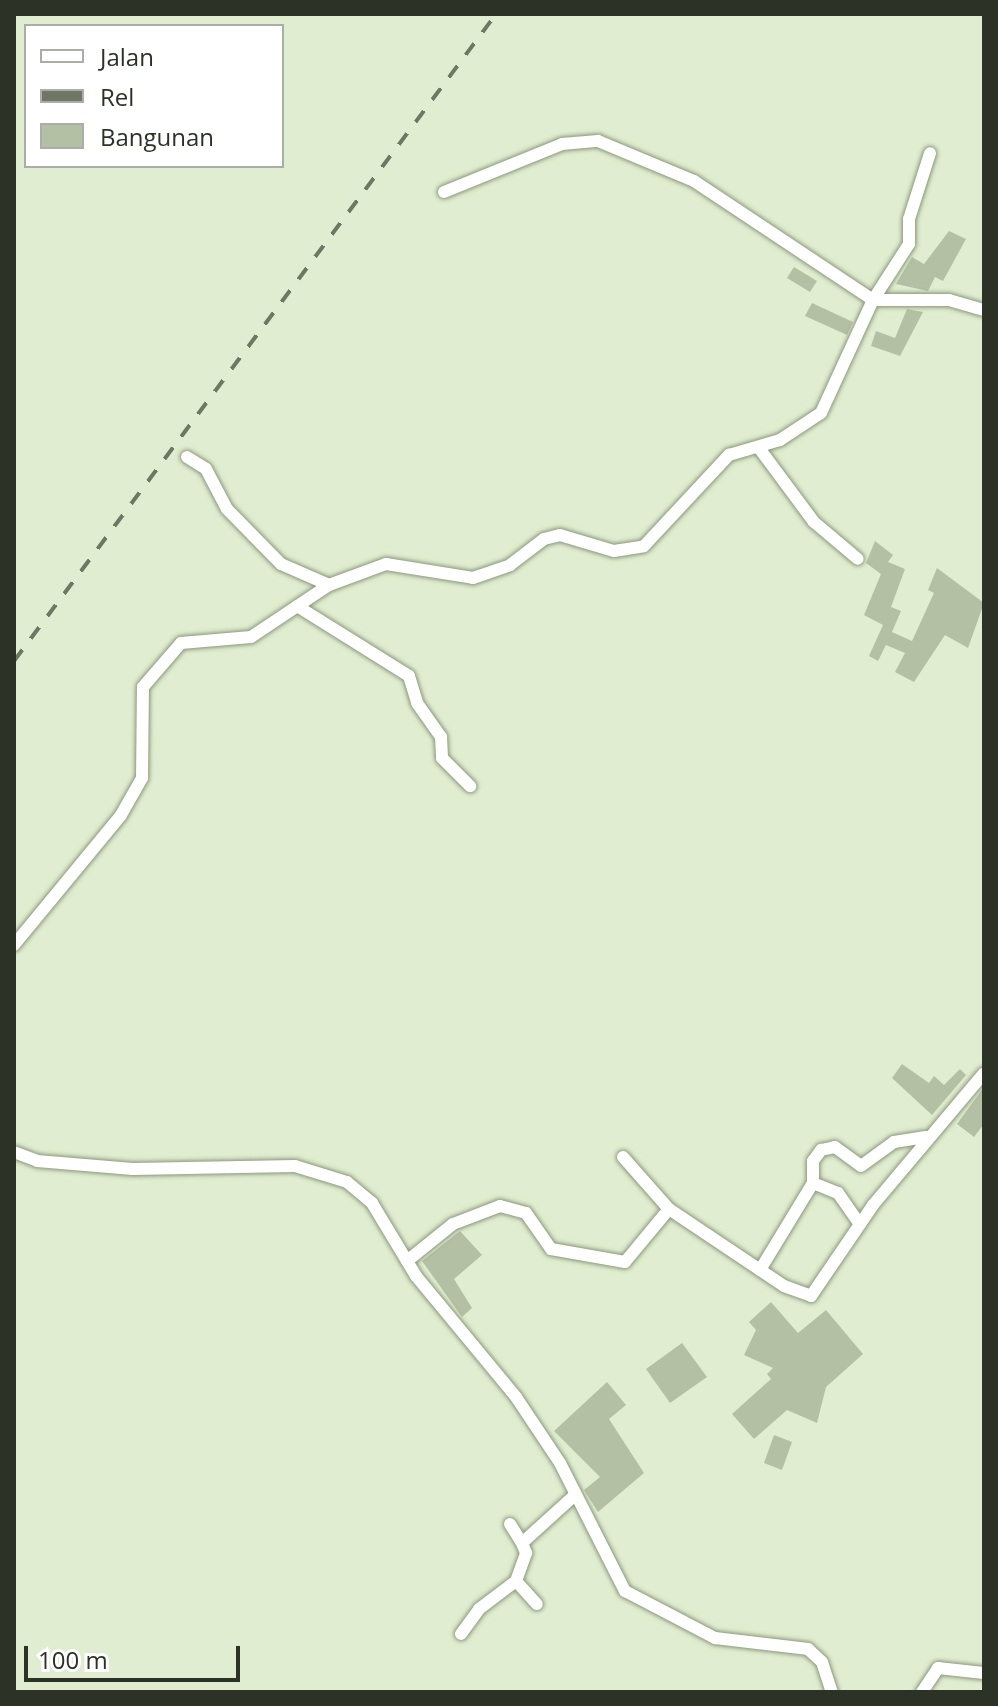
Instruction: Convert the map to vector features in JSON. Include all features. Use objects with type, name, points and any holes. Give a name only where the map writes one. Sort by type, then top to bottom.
[{"type":"street","points":[[444,192],[562,144],[598,141],[694,181],[873,300],[949,300],[984,310]]},
{"type":"street","points":[[14,945],[121,815],[142,778],[146,737],[139,715],[143,687],[161,662],[194,638],[251,637],[329,585],[386,564],[473,578],[502,569],[544,539],[560,535],[614,551],[644,546],[729,455],[759,448],[808,424],[827,401],[873,300],[909,244],[909,219],[930,153]]},
{"type":"street","points":[[759,448],[814,522],[858,559]]},
{"type":"street","points":[[187,457],[206,469],[227,509],[281,564],[329,585]]},
{"type":"street","points":[[297,606],[409,676],[417,703],[441,737],[442,758],[470,786]]},
{"type":"street","points":[[623,1157],[669,1209],[760,1270],[811,1296],[860,1224],[926,1137],[984,1073]]},
{"type":"street","points":[[760,1270],[813,1183],[813,1161],[825,1147],[835,1147],[858,1167],[894,1142],[926,1137]]},
{"type":"street","points":[[14,1152],[37,1161],[133,1169],[295,1166],[323,1172],[372,1203],[407,1261],[516,1397],[575,1495],[625,1591],[715,1638],[808,1649],[822,1662],[832,1692]]},
{"type":"street","points":[[813,1183],[838,1193],[860,1224]]},
{"type":"street","points":[[407,1261],[453,1224],[500,1206],[526,1213],[551,1249],[625,1262],[669,1209]]},
{"type":"street","points":[[522,1543],[575,1495]]},
{"type":"street","points":[[461,1634],[479,1609],[516,1581],[526,1553],[510,1524]]},
{"type":"street","points":[[516,1581],[537,1604]]},
{"type":"street","points":[[922,1692],[938,1668],[984,1673]]},
{"type":"building","points":[[949,231],[966,239],[943,281],[935,277],[928,291],[896,284],[912,257],[924,264]]},
{"type":"building","points":[[794,267],[817,281],[810,292],[787,278]]},
{"type":"building","points":[[812,303],[853,322],[847,335],[805,316]]},
{"type":"building","points":[[907,309],[923,312],[900,356],[871,346],[876,331],[895,338]]},
{"type":"building","points":[[875,541],[893,555],[888,562],[905,569],[891,607],[901,611],[892,632],[912,641],[934,593],[928,590],[937,568],[984,603],[968,648],[945,635],[914,682],[895,672],[905,653],[886,645],[878,661],[869,656],[883,625],[864,615],[881,574],[866,563]]},
{"type":"building","points":[[902,1064],[929,1083],[934,1076],[944,1085],[960,1069],[966,1075],[932,1115],[892,1078]]},
{"type":"building","points":[[984,1087],[984,1124],[974,1137],[957,1124]]},
{"type":"building","points":[[460,1231],[482,1255],[454,1279],[472,1308],[462,1317],[422,1261]]},
{"type":"building","points":[[771,1302],[798,1333],[826,1310],[863,1354],[826,1387],[817,1423],[787,1410],[754,1439],[732,1414],[771,1379],[767,1374],[773,1368],[744,1355],[756,1330],[749,1322]]},
{"type":"building","points":[[682,1343],[707,1377],[670,1403],[646,1369]]},
{"type":"building","points":[[607,1382],[626,1405],[609,1419],[644,1473],[598,1512],[584,1490],[600,1477],[554,1431]]},
{"type":"building","points":[[774,1435],[792,1442],[782,1470],[764,1463]]},
{"type":"railway","points":[[14,661],[496,14]]}]
